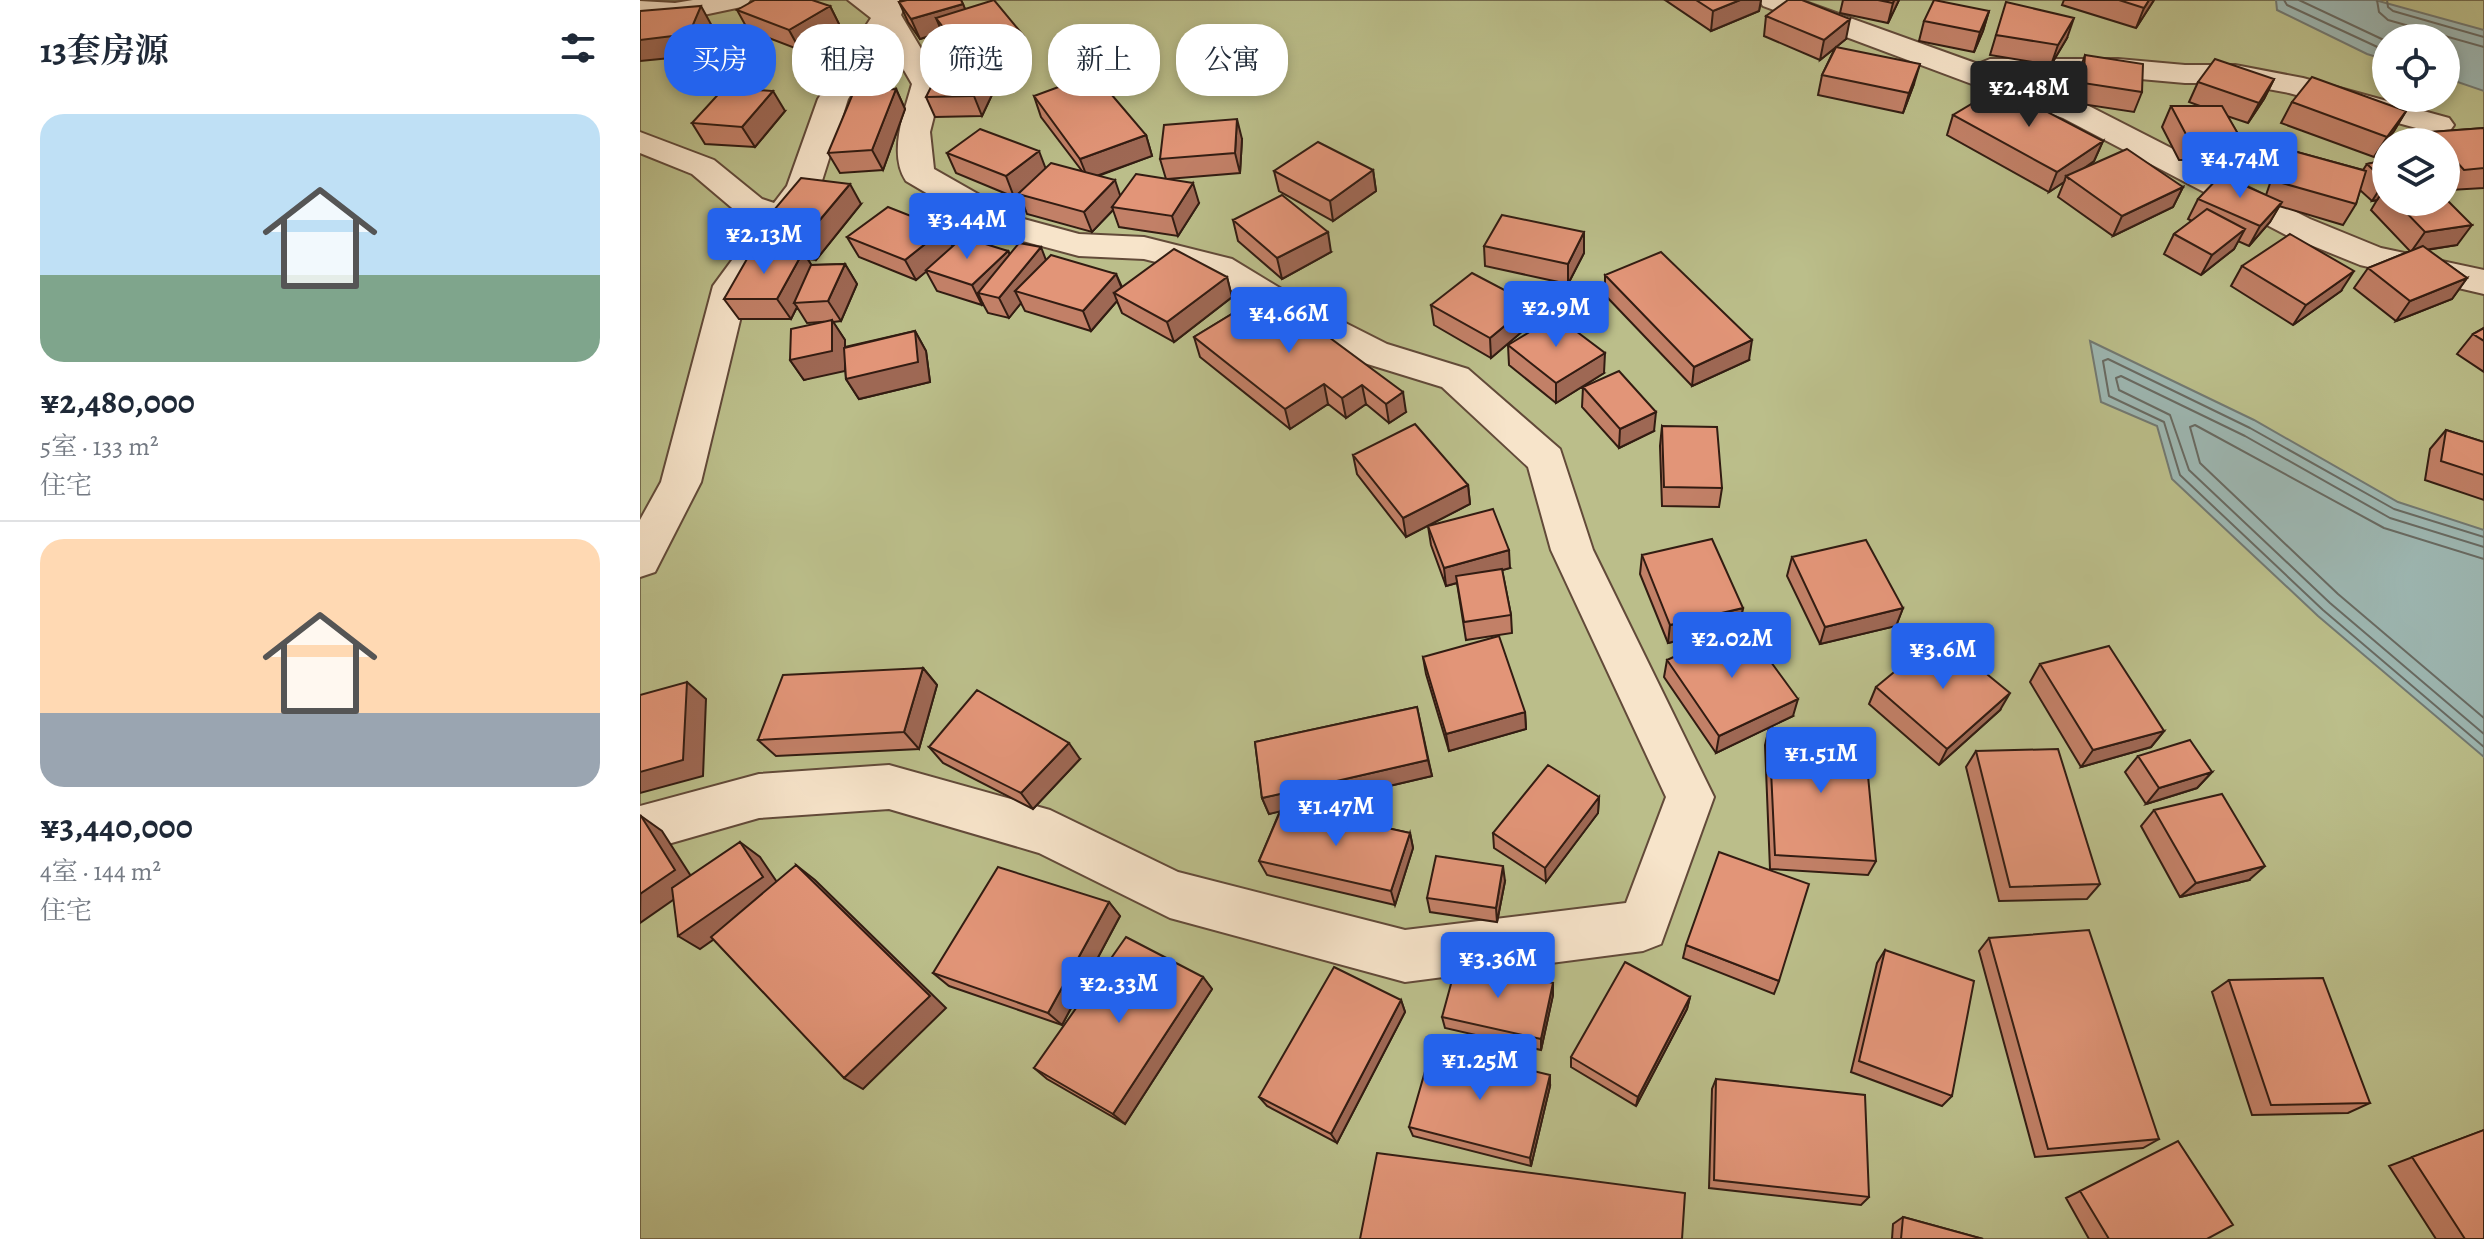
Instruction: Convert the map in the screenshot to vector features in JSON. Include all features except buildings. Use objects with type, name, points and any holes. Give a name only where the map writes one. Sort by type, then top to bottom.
[{"type":"street","points":[[640,10],[675,12],[736,0]]},
{"type":"street","points":[[1773,0],[2074,111],[2298,227],[2372,257],[2484,282]]},
{"type":"street","points":[[640,560],[681,482],[731,286],[803,187],[833,99],[881,5]]},
{"type":"street","points":[[640,829],[759,796],[889,787],[1050,833],[1170,894],[1405,956],[1643,926],[1690,797],[1572,550],[1546,460],[1455,378],[1374,353],[1285,308],[1220,267],[1144,248],[1079,245],[1008,226],[918,174],[914,132],[927,84],[881,5]]},
{"type":"street","points":[[1960,68],[2118,68],[2185,74],[2235,74],[2292,84],[2438,125]]},
{"type":"street","points":[[640,142],[703,167],[750,206],[781,218]]},
{"type":"green space","points":[[640,0],[2484,0],[2484,1239],[640,1239]]},
{"type":"water","points":[[2276,0],[2375,0],[2484,30],[2484,91],[2460,83],[2460,24],[2372,24],[2372,56],[2277,10]]},
{"type":"water","points":[[2090,341],[2254,420],[2398,502],[2484,530],[2484,757],[2318,616],[2172,479],[2157,426],[2101,402]]}]
